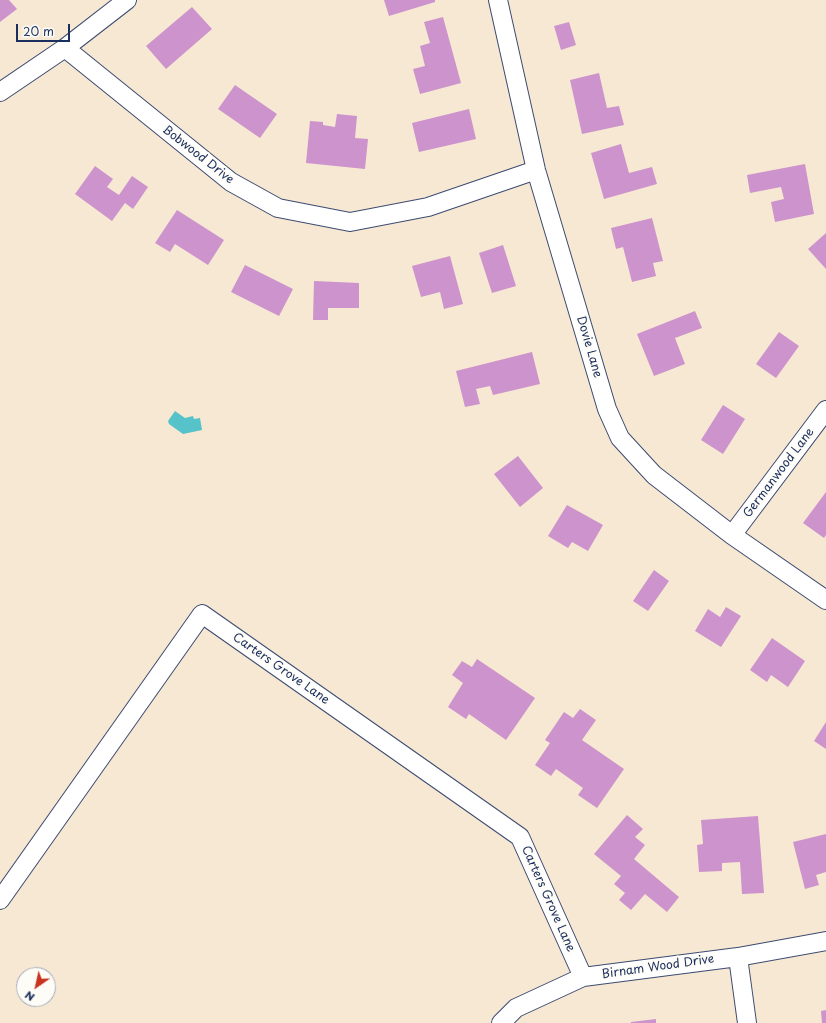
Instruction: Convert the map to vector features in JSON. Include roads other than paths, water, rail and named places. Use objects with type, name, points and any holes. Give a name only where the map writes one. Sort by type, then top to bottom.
[{"type":"street","points":[[0,92],[65,48],[127,0]]},
{"type":"street","name":"Dovie Lane","points":[[498,0],[536,170],[607,409],[620,438],[654,475],[732,535],[826,600]]},
{"type":"street","name":"Bobwood Drive","points":[[65,48],[231,182],[278,208],[350,222],[428,207],[536,170]]},
{"type":"street","name":"Germanwood Lane","points":[[732,535],[826,410]]},
{"type":"street","name":"Carters Grove Lane","points":[[0,900],[202,614],[520,837],[583,977]]},
{"type":"street","name":"Birnam Wood Drive","points":[[501,1023],[516,1008],[583,977],[738,957],[826,941]]},
{"type":"street","points":[[738,957],[747,1023]]},
{"type":"water","points":[[175,411],[185,418],[193,416],[194,419],[200,418],[202,430],[183,434],[169,424],[168,421]]}]
